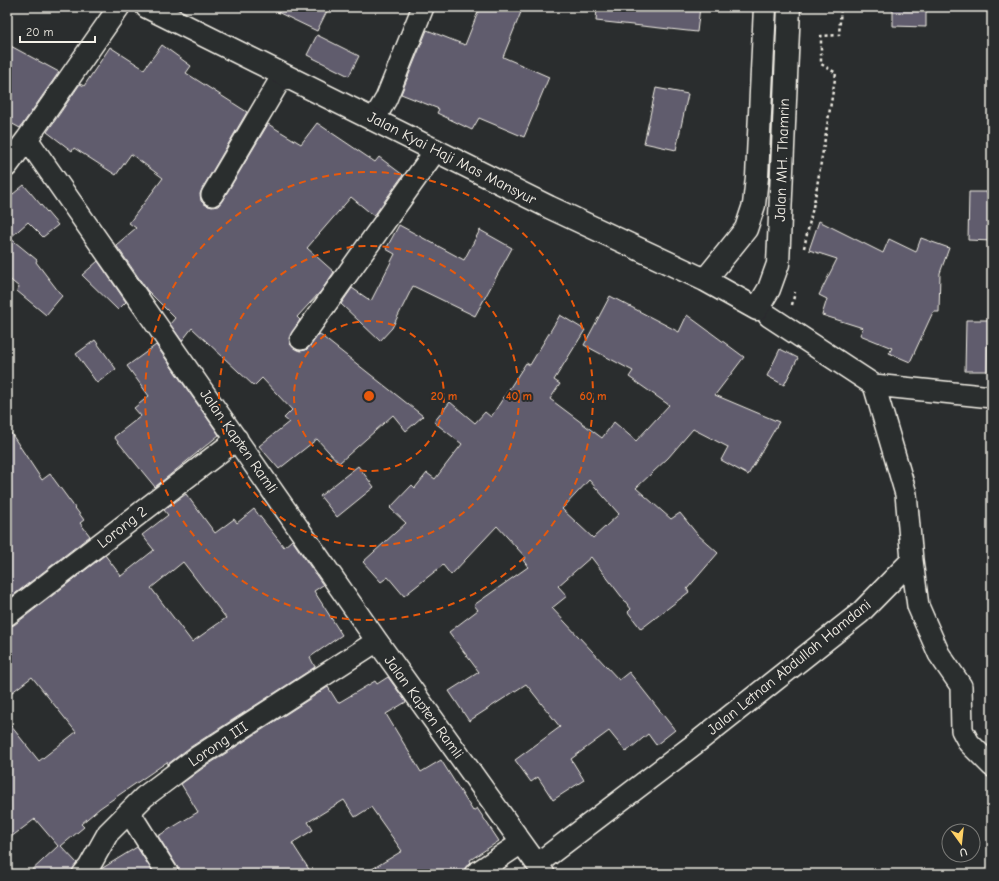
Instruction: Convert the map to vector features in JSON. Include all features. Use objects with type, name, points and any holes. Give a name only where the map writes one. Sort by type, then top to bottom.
[{"type":"main road","name":"Jalan Kyai Haji Mas Mansyur","points":[[147,7],[549,207],[705,280],[763,313]]},
{"type":"main road","name":"Jalan MH. Thamrin","points":[[705,280],[737,241],[750,220],[754,205],[757,177],[765,7]]},
{"type":"main road","name":"Jalan MH. Thamrin","points":[[763,313],[778,264],[789,7]]},
{"type":"main road","points":[[737,241],[762,236],[779,239]]},
{"type":"street","points":[[7,166],[119,7]]},
{"type":"street","points":[[374,119],[386,99],[423,7]]},
{"type":"street","points":[[212,195],[284,75]]},
{"type":"street","name":"Jalan Kapten Ramli","points":[[27,139],[237,438],[377,641],[541,869]]},
{"type":"street","points":[[301,339],[436,150]]},
{"type":"street","points":[[763,313],[884,385],[932,392],[992,397]]},
{"type":"street","points":[[884,385],[906,494],[918,606],[939,654],[960,686],[962,730],[969,743],[992,766]]},
{"type":"street","name":"Lorong 2","points":[[7,615],[237,438]]},
{"type":"street","name":"Jalan Letnan Abdullah Hamdani","points":[[541,869],[696,743],[860,613],[912,560]]},
{"type":"street","name":"Lorong III","points":[[82,874],[89,867],[108,833],[144,797],[196,758],[377,641]]},
{"type":"street","points":[[129,812],[168,874]]},
{"type":"street","points":[[475,874],[521,843]]},
{"type":"path","points":[[804,251],[815,198],[836,73],[821,64],[821,36],[839,35],[841,7]]},
{"type":"path","points":[[788,302],[792,305],[796,289]]},
{"type":"building","points":[[267,7],[329,7],[317,31]]},
{"type":"building","points":[[480,7],[523,7],[503,57],[549,77],[524,137],[479,118],[472,130],[437,113],[439,109],[401,94],[427,30],[465,45]]},
{"type":"building","points":[[597,7],[700,7],[697,32],[596,21]]},
{"type":"building","points":[[893,7],[926,7],[926,27],[893,26]]},
{"type":"building","points":[[317,35],[359,56],[349,76],[307,55]]},
{"type":"building","points":[[7,44],[59,72],[20,128],[7,121]]},
{"type":"building","points":[[162,45],[191,66],[186,73],[247,112],[202,189],[200,194],[201,201],[206,205],[212,207],[218,206],[222,201],[268,124],[301,144],[317,123],[375,162],[379,157],[403,175],[374,216],[351,197],[307,248],[334,272],[321,291],[297,317],[300,320],[289,338],[290,344],[300,351],[306,350],[319,334],[423,416],[406,431],[393,415],[339,463],[317,439],[279,469],[259,446],[289,422],[284,418],[292,410],[262,378],[254,386],[192,328],[182,341],[170,324],[175,318],[147,290],[116,245],[136,228],[129,223],[163,178],[131,154],[116,175],[74,148],[72,151],[47,132],[80,84],[84,86],[110,47],[144,69]]},
{"type":"building","points":[[656,88],[688,94],[676,150],[644,143]]},
{"type":"building","points":[[24,185],[58,225],[43,237],[28,222],[10,238],[37,260],[36,262],[62,296],[46,315],[17,291],[19,287],[7,277],[7,199]]},
{"type":"building","points":[[969,192],[992,192],[992,241],[968,240]]},
{"type":"building","points":[[819,221],[883,253],[889,239],[916,252],[921,238],[949,248],[940,273],[939,312],[933,312],[910,362],[889,353],[892,348],[860,335],[863,328],[822,315],[827,299],[819,295],[837,259],[809,250]]},
{"type":"building","points":[[399,225],[464,260],[480,230],[512,248],[475,316],[413,286],[392,328],[380,341],[341,304],[352,288],[371,301],[395,254],[386,249]]},
{"type":"building","points":[[98,261],[126,302],[118,310],[82,275]]},
{"type":"building","points":[[610,296],[679,332],[687,315],[744,357],[715,395],[779,422],[748,475],[721,460],[728,447],[693,429],[668,458],[636,488],[671,519],[680,513],[697,534],[718,553],[687,589],[689,592],[641,629],[628,612],[631,609],[591,557],[558,586],[567,596],[552,608],[619,680],[629,672],[675,730],[656,745],[648,734],[626,752],[609,731],[571,759],[584,780],[553,800],[538,777],[531,782],[515,760],[560,727],[526,684],[469,721],[449,691],[479,672],[449,632],[478,610],[474,605],[528,567],[523,560],[526,558],[497,526],[451,575],[443,565],[404,596],[388,577],[381,582],[363,562],[406,523],[390,508],[412,485],[415,488],[427,473],[435,479],[462,444],[434,422],[450,402],[475,423],[485,412],[491,417],[526,363],[530,365],[560,315],[585,330],[554,380],[560,384],[550,399],[602,438],[614,422],[636,441],[669,405],[629,377],[633,371],[584,345]],"holes":[[[589,480],[619,514],[593,538],[562,509]]]},
{"type":"building","points":[[966,320],[988,320],[987,371],[965,371]]},
{"type":"building","points":[[95,340],[116,369],[97,383],[76,354]]},
{"type":"building","points":[[156,345],[219,435],[155,487],[114,437],[141,416],[134,408],[149,396],[127,366]]},
{"type":"building","points":[[780,349],[798,358],[784,385],[767,376]]},
{"type":"building","points":[[7,427],[42,480],[50,474],[84,520],[80,523],[90,536],[7,600]]},
{"type":"building","points":[[358,466],[374,487],[337,517],[320,496]]},
{"type":"building","points":[[186,494],[215,533],[234,519],[237,523],[254,509],[284,547],[292,540],[323,585],[314,591],[342,635],[310,657],[315,667],[189,748],[168,764],[167,762],[100,808],[81,824],[84,827],[61,846],[77,863],[71,874],[28,874],[58,846],[35,819],[7,840],[7,721],[39,761],[76,732],[32,677],[7,696],[7,627],[14,625],[105,555],[121,576],[154,550],[142,535],[168,515],[164,510]],"holes":[[[183,562],[226,618],[192,642],[151,588]]]},
{"type":"building","points":[[388,677],[406,702],[386,714],[421,772],[441,760],[473,811],[477,808],[499,841],[470,860],[471,862],[460,874],[364,874],[402,851],[371,807],[355,817],[344,800],[308,822],[313,830],[292,843],[312,874],[180,874],[178,868],[158,836],[198,812],[181,784],[203,768],[328,687],[338,703],[375,681],[377,684]]},
{"type":"building","points":[[137,847],[154,874],[99,874],[101,869]]}]
